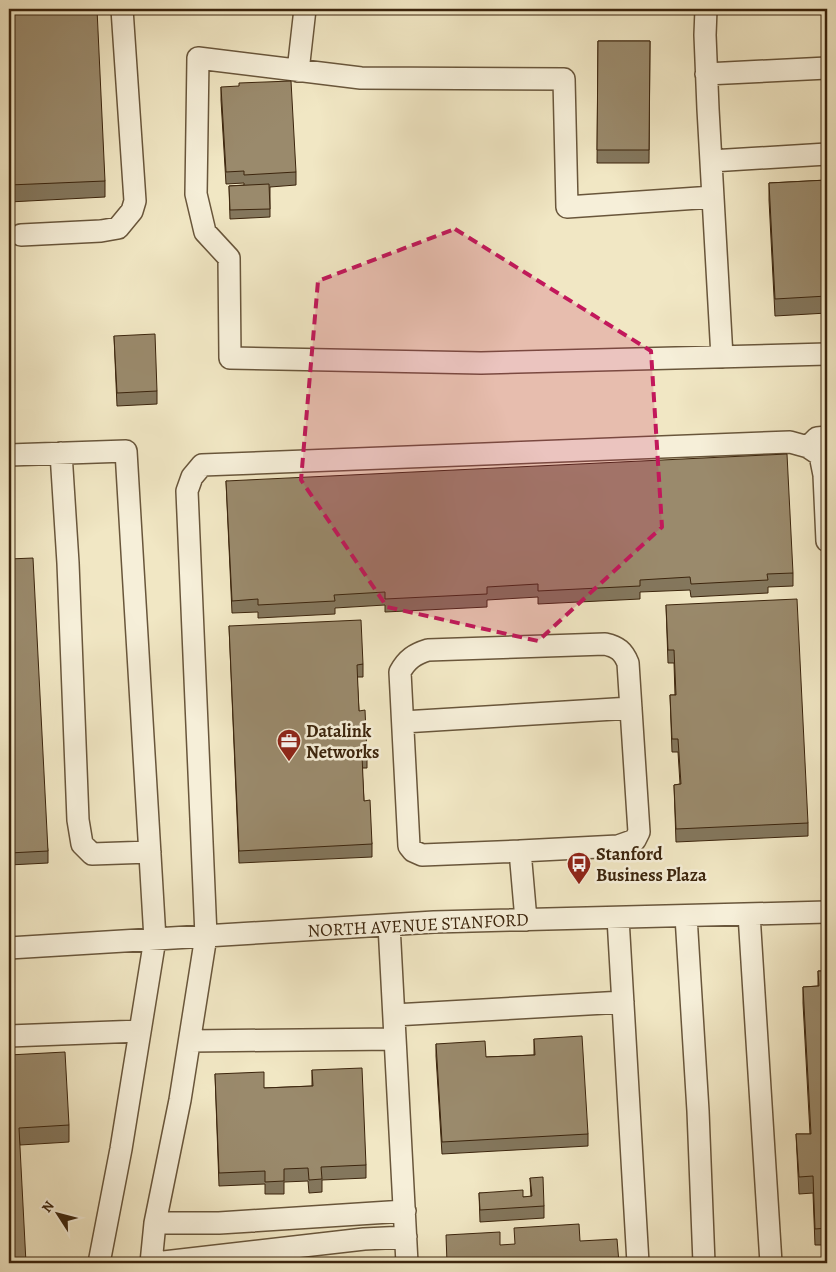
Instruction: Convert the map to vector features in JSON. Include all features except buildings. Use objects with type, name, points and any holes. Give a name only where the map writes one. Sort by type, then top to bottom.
[{"type":"street","points":[[21,235],[101,231],[118,228],[132,211],[135,201],[122,9]]},
{"type":"street","points":[[298,71],[305,9]]},
{"type":"street","points":[[706,9],[706,74],[722,357]]},
{"type":"street","points":[[713,197],[567,206],[564,78],[362,78],[198,58],[196,194],[205,232],[229,258],[230,358],[481,362],[827,354]]},
{"type":"street","points":[[706,74],[827,68]]},
{"type":"street","points":[[711,161],[827,154]]},
{"type":"street","points":[[808,447],[817,438],[827,437]]},
{"type":"street","points":[[151,1263],[155,1223],[190,1041],[206,936],[187,491],[192,477],[202,464],[790,442],[808,447],[820,455],[824,475],[827,541]]},
{"type":"street","points":[[9,455],[126,451],[155,939],[122,1149],[99,1263]]},
{"type":"street","points":[[60,453],[68,563],[78,820],[82,844],[92,854],[150,852]]},
{"type":"street","points":[[605,644],[614,646],[623,652],[628,663],[639,832],[635,840],[618,846],[422,855],[413,851],[409,846],[403,722],[400,672],[406,661],[418,653],[428,650],[605,644]]},
{"type":"street","points":[[403,722],[631,708]]},
{"type":"street","points":[[520,851],[526,920]]},
{"type":"street","name":"NORTH AVENUE STANFORD","points":[[9,948],[389,925],[827,912]]},
{"type":"street","points":[[749,914],[771,1263]]},
{"type":"street","points":[[686,916],[698,1111],[704,1263]]},
{"type":"street","points":[[618,918],[638,1263]]},
{"type":"street","points":[[389,925],[407,1263]]},
{"type":"street","points":[[394,1015],[622,1002]]},
{"type":"street","points":[[9,1036],[140,1031]]},
{"type":"street","points":[[190,1041],[395,1038]]},
{"type":"street","points":[[155,1223],[220,1223],[405,1211]]},
{"type":"street","points":[[155,1263],[406,1236]]},
{"type":"highlighted area","points":[[455,229],[651,351],[662,527],[538,641],[387,607],[301,480],[318,281]]},
{"type":"place","name":"Datalink Networks","points":[[289,762]]},
{"type":"place","name":"Stanford Business Plaza","points":[[579,885]]}]
